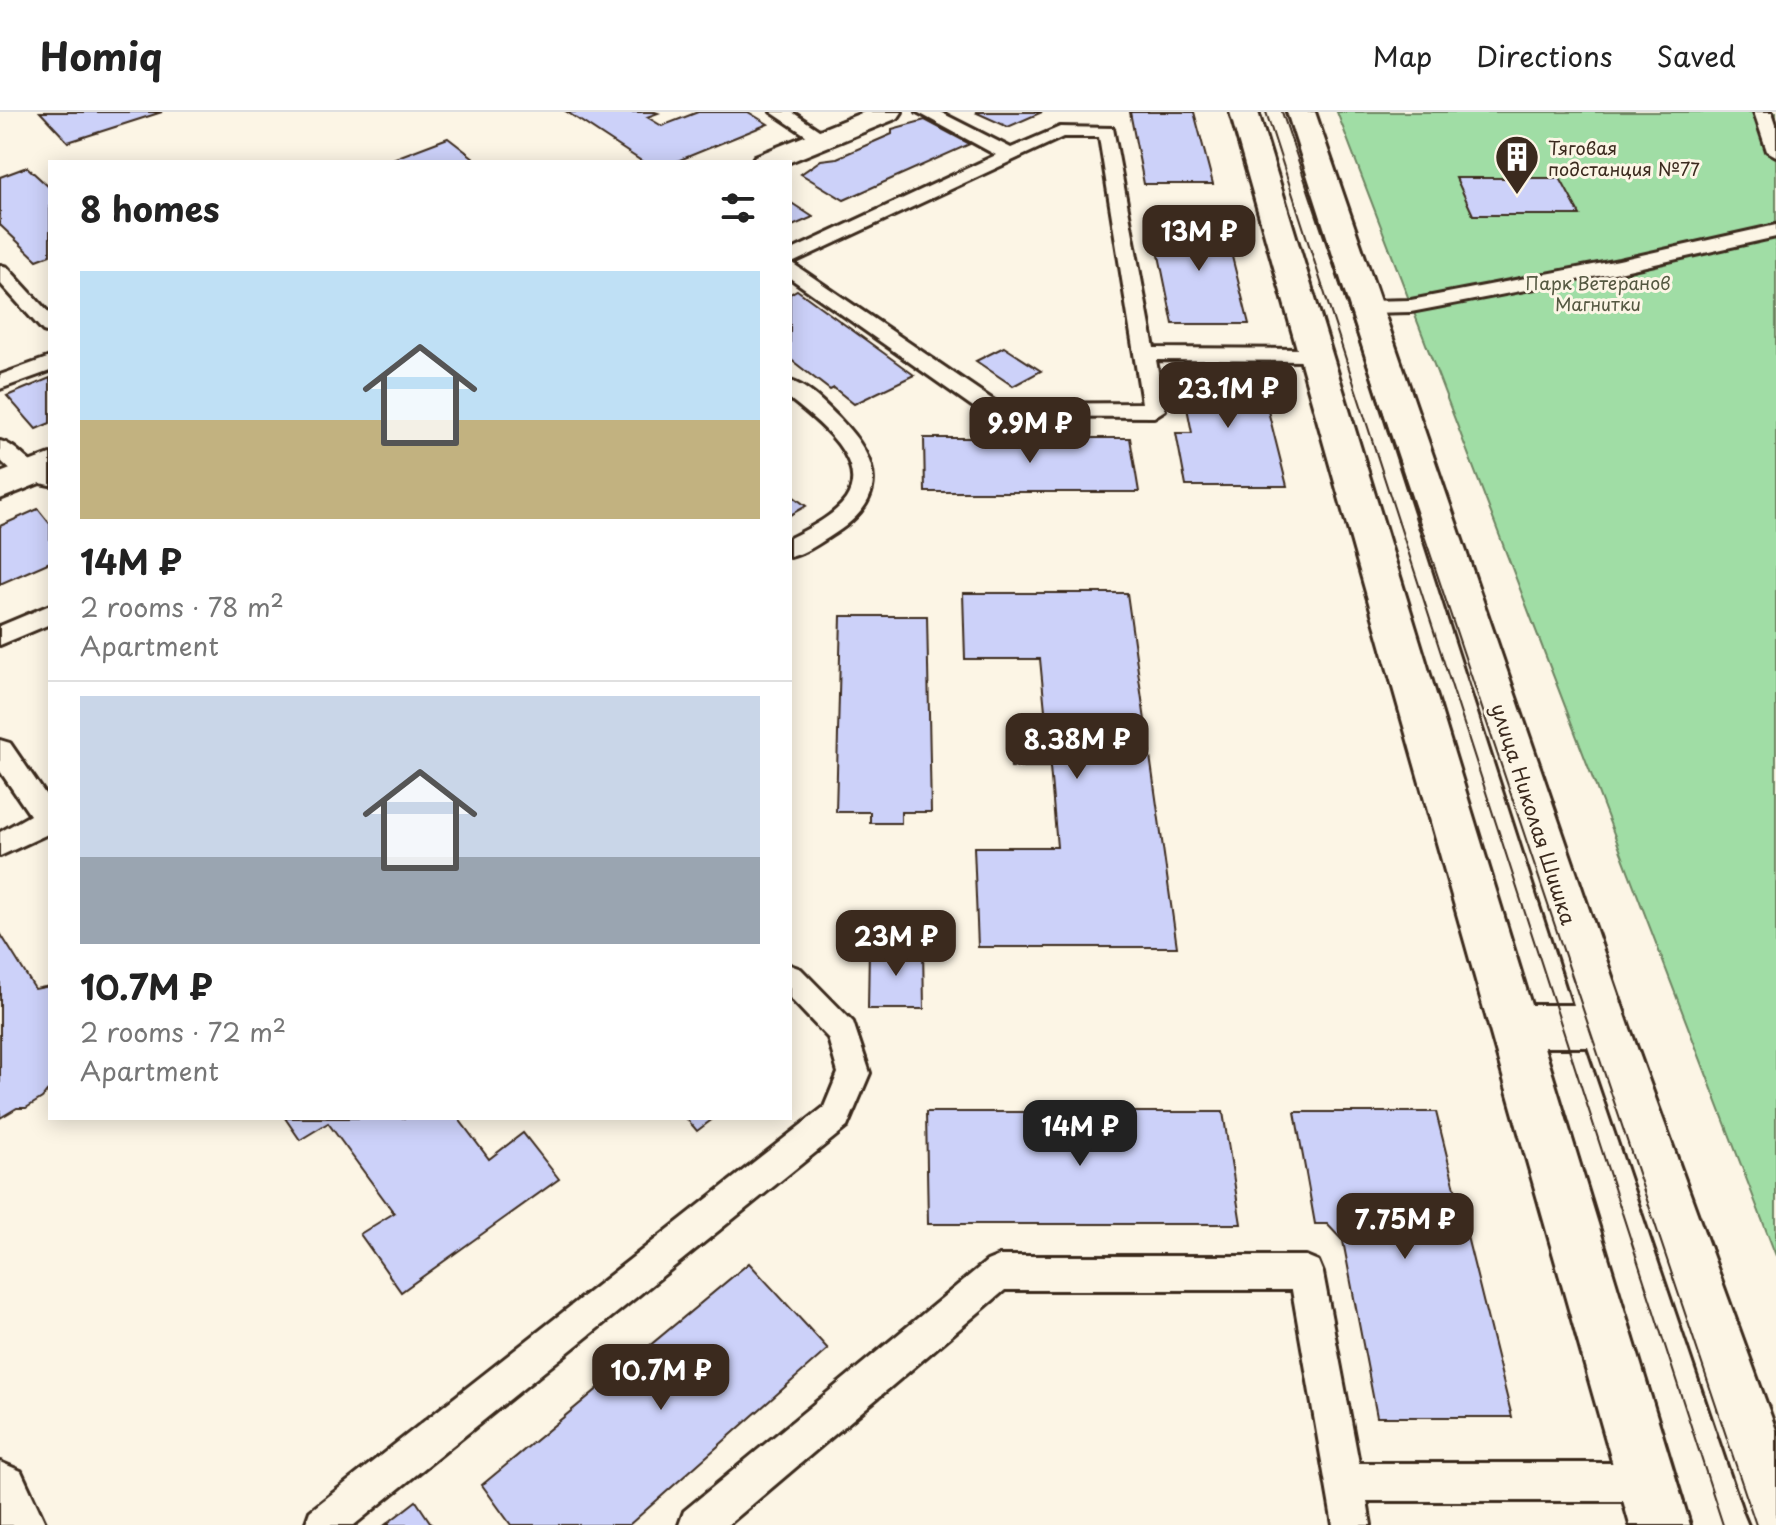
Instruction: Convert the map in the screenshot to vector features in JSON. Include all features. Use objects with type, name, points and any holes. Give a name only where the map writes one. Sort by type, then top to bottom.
[{"type":"main road","points":[[770,160],[888,112]]},
{"type":"main road","name":"улица Николая Шишка","points":[[1244,112],[1315,355],[1407,541],[1605,1026],[1776,1513]]},
{"type":"main road","name":"улица Николая Шишка","points":[[1301,112],[1367,307],[1407,541],[1513,1026],[1660,1525]]},
{"type":"main road","points":[[1513,1026],[1605,1026]]},
{"type":"main road","points":[[0,1492],[16,1525]]},
{"type":"lane","points":[[780,112],[822,138]]},
{"type":"lane","points":[[926,112],[1011,155]]},
{"type":"lane","points":[[1763,112],[1776,151]]},
{"type":"lane","points":[[792,257],[1060,132],[1107,132],[1154,410],[994,411],[792,270]]},
{"type":"lane","points":[[1367,307],[1411,306],[1776,231]]},
{"type":"lane","points":[[0,271],[48,325]]},
{"type":"lane","points":[[1144,354],[1315,355]]},
{"type":"lane","points":[[0,383],[48,364]]},
{"type":"lane","points":[[792,390],[831,419],[863,468],[862,491],[850,508],[830,525],[792,548]]},
{"type":"lane","points":[[0,448],[32,476]]},
{"type":"lane","points":[[0,636],[48,615]]},
{"type":"lane","points":[[0,750],[48,820]]},
{"type":"lane","points":[[0,845],[48,821]]},
{"type":"lane","points":[[324,1525],[836,1117],[854,1073],[842,1031],[792,980]]},
{"type":"lane","points":[[698,1525],[999,1273],[1306,1273],[1352,1525]]},
{"type":"lane","points":[[1344,1482],[1646,1482]]},
{"type":"green space","name":"Парк Ветеранов Магнитки","points":[[1337,112],[1776,112],[1776,1256]]},
{"type":"building","points":[[40,112],[162,112],[68,142]]},
{"type":"building","points":[[567,112],[655,112],[658,113],[647,117],[662,126],[698,112],[748,112],[768,124],[680,160],[640,160]]},
{"type":"building","points":[[975,112],[1042,112],[1008,127]]},
{"type":"building","points":[[1130,112],[1194,112],[1213,184],[1144,184]]},
{"type":"building","points":[[925,120],[970,144],[844,200],[801,174],[821,160],[837,158],[892,134],[892,129]]},
{"type":"building","points":[[448,138],[476,160],[398,160],[395,158]]},
{"type":"building","points":[[27,167],[48,186],[48,256],[37,260],[0,225],[0,177]]},
{"type":"building","name":"Тяговая подстанция №77","points":[[1456,178],[1560,178],[1580,215],[1473,215]]},
{"type":"building","points":[[792,203],[813,217],[792,226]]},
{"type":"building","points":[[1152,221],[1223,221],[1249,324],[1173,324]]},
{"type":"building","points":[[797,290],[914,375],[854,404],[834,388],[830,390],[792,361],[792,293]]},
{"type":"building","points":[[1004,347],[1041,371],[1013,386],[976,361]]},
{"type":"building","points":[[1179,367],[1257,367],[1287,486],[1186,486],[1176,433],[1192,433]]},
{"type":"building","points":[[48,379],[48,424],[36,429],[7,396]]},
{"type":"building","points":[[924,438],[1130,438],[1139,492],[925,492]]},
{"type":"building","points":[[792,496],[806,506],[792,514]]},
{"type":"building","points":[[38,509],[48,522],[48,563],[0,584],[0,526]]},
{"type":"building","points":[[963,593],[1127,593],[1177,947],[978,947],[974,847],[1057,847],[1050,767],[1011,767],[1009,741],[1048,741],[1040,659],[965,659]]},
{"type":"building","points":[[841,616],[927,616],[931,812],[901,812],[901,823],[870,823],[870,812],[836,812]]},
{"type":"building","points":[[0,933],[35,989],[48,986],[48,1090],[26,1108],[17,1108],[0,1118]]},
{"type":"building","points":[[869,947],[923,947],[924,1009],[868,1009]]},
{"type":"building","points":[[926,1112],[1223,1112],[1241,1224],[928,1224]]},
{"type":"building","points":[[1295,1112],[1436,1112],[1512,1417],[1377,1417],[1343,1241],[1327,1224],[1315,1224]]},
{"type":"building","points":[[286,1120],[460,1120],[489,1159],[523,1133],[559,1179],[401,1292],[360,1234],[394,1213],[328,1123],[300,1140]]},
{"type":"building","points":[[688,1120],[711,1120],[697,1131]]},
{"type":"building","points":[[749,1263],[828,1349],[629,1525],[511,1525],[482,1485]]},
{"type":"building","points":[[416,1501],[432,1525],[385,1525]]},
{"type":"tram line","points":[[1266,112],[1723,1525]]},
{"type":"tram line","points":[[1282,112],[1756,1525]]},
{"type":"place","name":"Тяговая подстанция №77","points":[[1517,196]]}]
